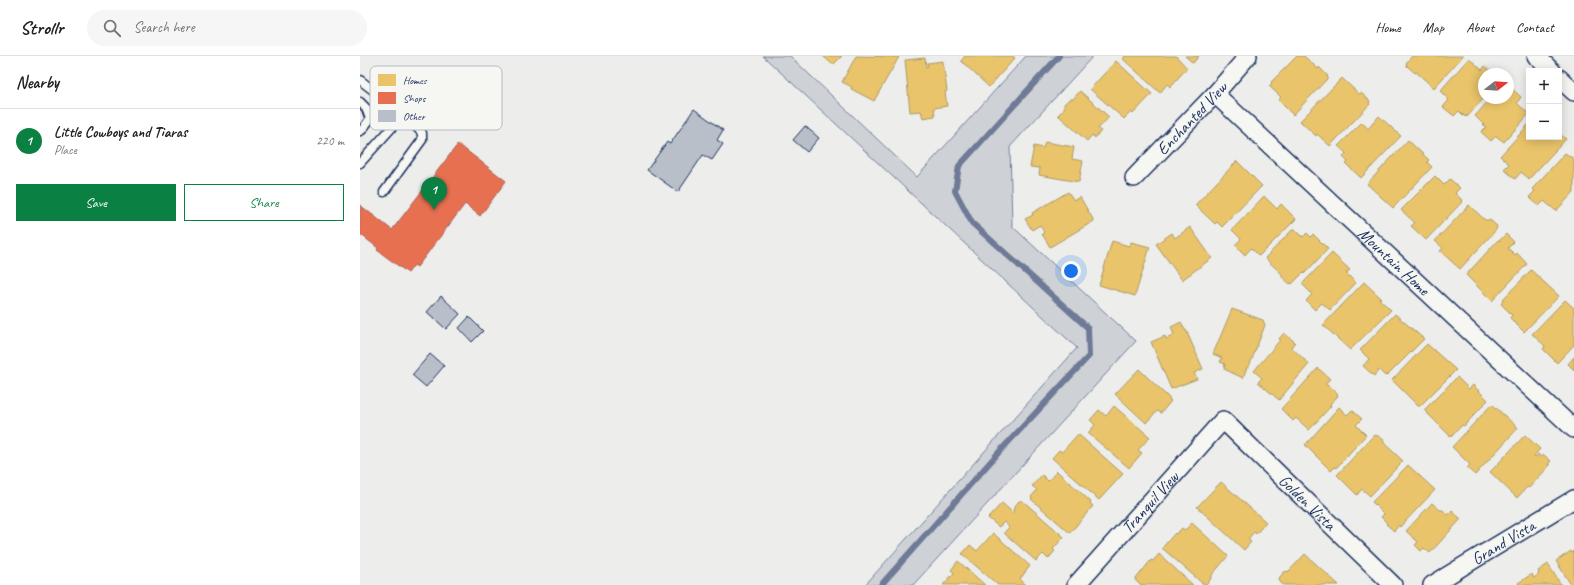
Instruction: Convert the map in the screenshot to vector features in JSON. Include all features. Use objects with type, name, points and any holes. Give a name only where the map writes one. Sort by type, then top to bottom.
[{"type":"street","name":"Enchanted View","points":[[1134,178],[1248,56]]},
{"type":"street","points":[[1536,56],[1549,68]]},
{"type":"street","points":[[1562,81],[1574,92]]},
{"type":"street","name":"Mountain Home","points":[[1214,94],[1574,429]]},
{"type":"street","name":"Tranquil View","points":[[1076,585],[1223,420]]},
{"type":"street","name":"Golden Vista","points":[[1223,420],[1393,585]]},
{"type":"street","name":"Grand Vista","points":[[1432,585],[1574,499]]},
{"type":"lane","points":[[360,80],[370,88]]},
{"type":"lane","points":[[360,102],[366,108],[370,119],[360,131]]},
{"type":"lane","points":[[360,163],[390,130]]},
{"type":"lane","points":[[384,192],[422,140],[422,133],[419,130]]},
{"type":"shaded area","points":[[763,56],[790,56],[917,177],[1026,56],[1093,56],[1010,147],[1012,226],[1136,341],[913,585],[865,585],[1077,348]]},
{"type":"building: Homes","points":[[823,56],[842,56],[833,65]]},
{"type":"building: Homes","points":[[856,56],[899,57],[874,101],[851,89],[852,87],[842,82]]},
{"type":"building: Homes","points":[[965,56],[1013,56],[1015,58],[989,87],[961,61]]},
{"type":"building: Homes","points":[[1125,56],[1176,56],[1187,68],[1170,87],[1167,84],[1160,93],[1123,59]]},
{"type":"building: Homes","points":[[1185,56],[1199,56],[1193,63]]},
{"type":"building: Homes","points":[[1297,56],[1304,56],[1318,69],[1319,67],[1328,76],[1328,78],[1293,115],[1278,100],[1281,97],[1269,86],[1272,83],[1271,82]]},
{"type":"building: Homes","points":[[1412,56],[1463,56],[1434,88],[1406,65]]},
{"type":"building: Homes","points":[[925,58],[926,67],[928,66],[927,63],[943,61],[947,91],[945,92],[947,106],[934,108],[935,116],[923,118],[921,111],[910,112],[905,60]]},
{"type":"building: Homes","points":[[1469,58],[1480,68],[1478,68],[1479,104],[1467,117],[1459,111],[1454,116],[1443,107],[1449,100],[1440,91]]},
{"type":"building: Homes","points":[[1116,61],[1152,94],[1133,114],[1131,112],[1124,119],[1090,89]]},
{"type":"building: Homes","points":[[1342,78],[1359,94],[1361,93],[1370,101],[1370,104],[1330,146],[1317,134],[1316,136],[1300,121]]},
{"type":"building: Homes","points":[[1080,91],[1109,117],[1098,129],[1101,131],[1095,138],[1092,135],[1087,141],[1058,115],[1064,109],[1064,104],[1069,99],[1073,99]]},
{"type":"building: Homes","points":[[1514,91],[1521,97],[1517,103],[1526,111],[1526,117],[1504,142],[1496,136],[1491,141],[1481,132],[1486,127],[1475,116],[1486,104],[1514,104]]},
{"type":"building: Homes","points":[[1379,116],[1401,136],[1361,178],[1346,164],[1348,162],[1343,157],[1346,153],[1338,146],[1362,122],[1368,129]]},
{"type":"building: Homes","points":[[1526,127],[1526,140],[1562,140],[1562,136],[1566,139],[1529,179],[1521,172],[1515,179],[1504,169],[1509,164],[1500,156]]},
{"type":"building: Homes","points":[[1408,140],[1429,160],[1427,162],[1432,167],[1393,208],[1367,184]]},
{"type":"building: Homes","points":[[1045,142],[1074,147],[1072,159],[1083,161],[1079,182],[1039,175],[1040,168],[1030,167],[1034,146],[1043,148]]},
{"type":"building: Homes","points":[[1565,153],[1574,159],[1574,192],[1556,211],[1544,201],[1539,206],[1529,197],[1535,191],[1532,189]]},
{"type":"building: Homes","points":[[1237,161],[1262,186],[1222,227],[1217,222],[1215,224],[1195,205]]},
{"type":"building: Homes","points":[[1435,176],[1444,185],[1450,179],[1460,188],[1455,193],[1462,200],[1462,202],[1426,240],[1411,226],[1415,223],[1401,210]]},
{"type":"building: Homes","points":[[1068,192],[1074,200],[1080,197],[1094,221],[1050,247],[1042,234],[1044,232],[1040,225],[1032,230],[1025,219],[1033,215],[1032,213]]},
{"type":"building: Homes","points":[[1264,196],[1277,209],[1281,204],[1296,219],[1259,256],[1251,248],[1245,255],[1235,245],[1241,239],[1232,230]]},
{"type":"building: Homes","points":[[1469,205],[1485,220],[1490,220],[1497,226],[1496,230],[1460,269],[1440,251],[1443,248],[1435,241]]},
{"type":"building: Homes","points":[[1190,227],[1212,258],[1182,280],[1156,244],[1172,233],[1175,238]]},
{"type":"building: Homes","points":[[1294,228],[1303,237],[1307,233],[1311,237],[1313,234],[1328,249],[1304,274],[1303,273],[1292,284],[1290,284],[1265,258]]},
{"type":"building: Homes","points":[[1506,234],[1514,242],[1508,248],[1515,255],[1517,253],[1527,264],[1492,301],[1466,275],[1498,240],[1499,241]]},
{"type":"building: Homes","points":[[1112,241],[1129,246],[1131,242],[1150,247],[1135,296],[1099,285]]},
{"type":"building: Homes","points":[[1332,253],[1350,270],[1346,273],[1356,283],[1330,310],[1322,303],[1315,310],[1306,301],[1312,294],[1302,284]]},
{"type":"building: Homes","points":[[1531,270],[1559,296],[1524,332],[1510,318],[1512,315],[1501,304],[1503,301],[1502,300]]},
{"type":"building: Homes","points":[[1364,282],[1391,310],[1350,350],[1323,325]]},
{"type":"building: Homes","points":[[1565,300],[1574,308],[1574,345],[1557,363],[1543,349],[1545,346],[1532,334]]},
{"type":"building: Homes","points":[[1232,309],[1263,320],[1265,325],[1249,367],[1247,367],[1243,378],[1224,369],[1225,364],[1220,362],[1222,358],[1213,354]]},
{"type":"building: Homes","points":[[1395,314],[1424,339],[1387,376],[1379,370],[1374,376],[1363,366],[1369,359],[1360,350]]},
{"type":"building: Homes","points":[[1181,322],[1203,369],[1194,373],[1197,379],[1171,389],[1151,342],[1165,336],[1166,339],[1174,335],[1171,327]]},
{"type":"building: Homes","points":[[1284,333],[1295,342],[1291,347],[1309,364],[1279,400],[1258,382],[1262,378],[1254,371]]},
{"type":"building: Homes","points":[[1427,344],[1456,370],[1420,406],[1418,406],[1392,380]]},
{"type":"building: Homes","points":[[1574,357],[1574,370],[1568,364]]},
{"type":"building: Homes","points":[[1318,368],[1330,379],[1325,384],[1335,390],[1338,396],[1309,430],[1296,418],[1293,421],[1281,409]]},
{"type":"building: Homes","points":[[1139,369],[1171,401],[1161,413],[1157,411],[1146,423],[1115,394]]},
{"type":"building: Homes","points":[[1457,377],[1469,389],[1473,385],[1488,400],[1464,426],[1462,425],[1451,437],[1424,410]]},
{"type":"building: Homes","points":[[1492,404],[1518,428],[1475,475],[1467,468],[1470,465],[1452,447]]},
{"type":"building: Homes","points":[[1114,406],[1150,437],[1138,450],[1142,453],[1129,468],[1088,433],[1095,425],[1090,420],[1099,410],[1106,416]]},
{"type":"building: Homes","points":[[1339,407],[1347,415],[1352,410],[1362,419],[1356,425],[1366,435],[1336,468],[1335,467],[1331,471],[1305,445]]},
{"type":"building: Homes","points":[[1078,434],[1123,474],[1099,500],[1052,458],[1059,450],[1062,452]]},
{"type":"building: Homes","points":[[1374,435],[1384,440],[1384,443],[1403,461],[1370,496],[1362,489],[1357,495],[1337,475]]},
{"type":"building: Homes","points":[[1525,435],[1540,449],[1534,456],[1536,457],[1538,454],[1541,457],[1544,455],[1551,461],[1548,464],[1550,465],[1529,488],[1527,487],[1517,498],[1490,472]]},
{"type":"building: Homes","points":[[1408,465],[1435,490],[1400,527],[1399,525],[1394,531],[1381,517],[1384,514],[1372,502]]},
{"type":"building: Homes","points":[[1057,471],[1091,502],[1090,503],[1093,506],[1070,533],[1031,499],[1037,490],[1032,486],[1042,475],[1048,481]]},
{"type":"building: Homes","points":[[1221,482],[1266,522],[1256,534],[1254,532],[1248,539],[1251,542],[1244,550],[1197,507]]},
{"type":"building: Homes","points":[[1019,501],[1023,501],[1064,537],[1053,549],[1055,551],[1048,559],[1043,554],[1036,561],[1004,533],[1009,527],[1004,522],[999,527],[988,518],[1002,503],[1013,513],[1014,507]]},
{"type":"building: Homes","points":[[1432,503],[1448,515],[1452,511],[1461,519],[1430,553],[1424,548],[1421,551],[1415,545],[1418,542],[1406,531]]},
{"type":"building: Homes","points":[[1192,523],[1228,556],[1212,575],[1207,584],[1202,583],[1162,548],[1175,533],[1176,534],[1182,528],[1185,530]]},
{"type":"building: Homes","points":[[993,533],[1030,566],[1020,579],[1024,585],[998,585],[962,554],[970,545],[977,551]]},
{"type":"building: Homes","points":[[1571,551],[1572,553],[1574,551],[1574,585],[1571,585],[1556,561]]},
{"type":"building: Homes","points":[[1159,554],[1193,585],[1140,585],[1135,580],[1151,560],[1153,561]]},
{"type":"building: Homes","points":[[1305,554],[1339,585],[1283,585],[1279,578],[1284,572],[1289,571]]},
{"type":"building: Homes","points":[[958,561],[985,585],[943,585],[954,573],[951,570]]},
{"type":"building: Homes","points":[[1548,564],[1561,585],[1519,585],[1518,583],[1532,574],[1534,578],[1539,574],[1538,571]]},
{"type":"building: Shops","points":[[458,144],[506,181],[480,216],[465,204],[417,267],[414,265],[408,273],[377,250],[378,248],[360,234],[360,205],[392,230]]},
{"type":"building: Other","points":[[694,109],[723,130],[717,140],[723,144],[712,160],[703,155],[678,192],[647,170],[667,142],[670,144]]},
{"type":"building: Other","points":[[805,126],[819,138],[807,152],[793,140]]},
{"type":"building: Other","points":[[441,296],[460,314],[446,329],[427,312]]},
{"type":"building: Other","points":[[469,317],[483,331],[472,342],[459,328]]},
{"type":"building: Other","points":[[430,354],[444,366],[426,387],[412,375]]},
{"type":"waterway","points":[[881,585],[1000,451],[1089,356],[1088,328],[972,223],[955,191],[959,166],[1059,56]]},
{"type":"place","name":"Little Cowboys and Tiaras","points":[[434,210]]}]
